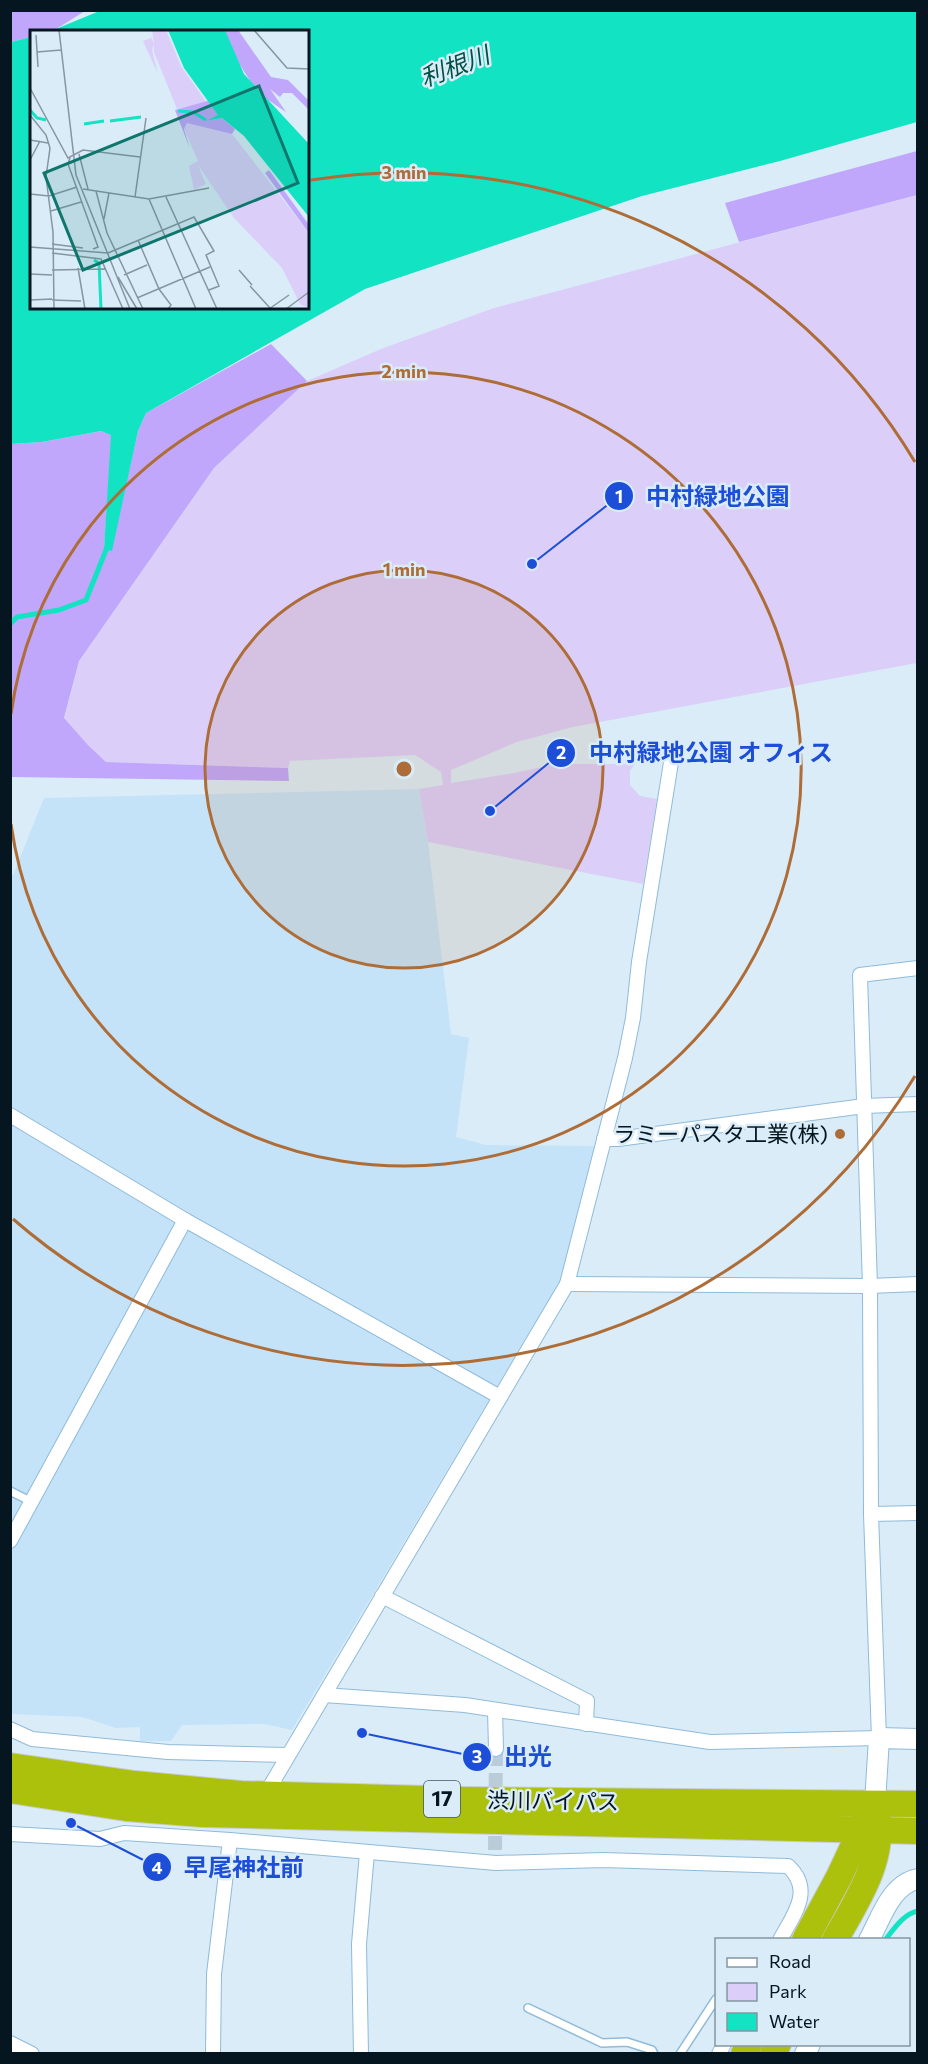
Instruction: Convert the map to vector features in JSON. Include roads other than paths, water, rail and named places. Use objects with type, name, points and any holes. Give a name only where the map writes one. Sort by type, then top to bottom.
[{"type":"highway","name":"渋川バイパス","points":[[10,1766],[135,1784],[265,1795],[464,1800],[918,1804]]},
{"type":"highway","name":"渋川バイパス","points":[[10,1790],[126,1808],[202,1814],[918,1831]]},
{"type":"highway","points":[[836,1938],[866,1882],[875,1857],[870,1830],[874,1803]]},
{"type":"highway","points":[[806,1938],[839,1877],[870,1830]]},
{"type":"street","points":[[265,1795],[567,1284],[633,1018],[639,962],[673,750]]},
{"type":"street","points":[[874,1803],[879,1738],[871,1514],[870,1286],[860,975],[918,968]]},
{"type":"street","points":[[604,1139],[864,1106],[918,1104]]},
{"type":"street","points":[[10,1115],[185,1220],[500,1397]]},
{"type":"street","points":[[10,1541],[185,1220]]},
{"type":"street","points":[[567,1284],[870,1286],[918,1284]]},
{"type":"street","points":[[871,1514],[918,1513]]},
{"type":"street","points":[[382,1596],[587,1701],[586,1724]]},
{"type":"street","points":[[324,1695],[465,1705],[710,1742],[918,1739]]},
{"type":"street","points":[[495,1710],[496,1749]]},
{"type":"street","points":[[10,1729],[32,1739],[168,1752],[287,1755]]},
{"type":"street","points":[[10,1834],[100,1839],[124,1833],[367,1853],[788,1866],[796,1874],[801,1884],[801,1896],[781,1938]]},
{"type":"street","points":[[213,2054],[214,1974],[230,1840]]},
{"type":"street","points":[[361,2054],[359,1944],[367,1853]]},
{"type":"street","points":[[870,1938],[901,1885],[918,1879]]},
{"type":"street","points":[[10,2043],[32,2054]]},
{"type":"lane","points":[[10,1491],[32,1502]]},
{"type":"lane","points":[[680,2054],[715,2002]]},
{"type":"lane","points":[[528,2008],[602,2043],[627,2042],[652,2050],[654,2054]]},
{"type":"water","name":"利根川","points":[[102,10],[917,11],[917,122],[780,161],[642,196],[365,289],[146,413],[138,431],[112,551],[104,549],[111,435],[101,431],[42,442],[11,444],[11,42],[30,37],[30,309],[309,309],[309,30],[53,30]]},
{"type":"waterway","points":[[10,624],[17,617],[59,610],[86,600],[108,545]]},
{"type":"waterway","points":[[887,1938],[903,1919],[918,1911]]},
{"type":"tunnel","points":[[495,1850],[496,1749]]},
{"type":"place","name":"中村緑地公園","points":[[532,564]]},
{"type":"place","name":"中村緑地公園 オフィス","points":[[490,811]]},
{"type":"place","name":"ラミーパスタ工業(株)","points":[[840,1134]]},
{"type":"place","name":"出光","points":[[362,1733]]},
{"type":"place","name":"早尾神社前","points":[[71,1823]]}]
